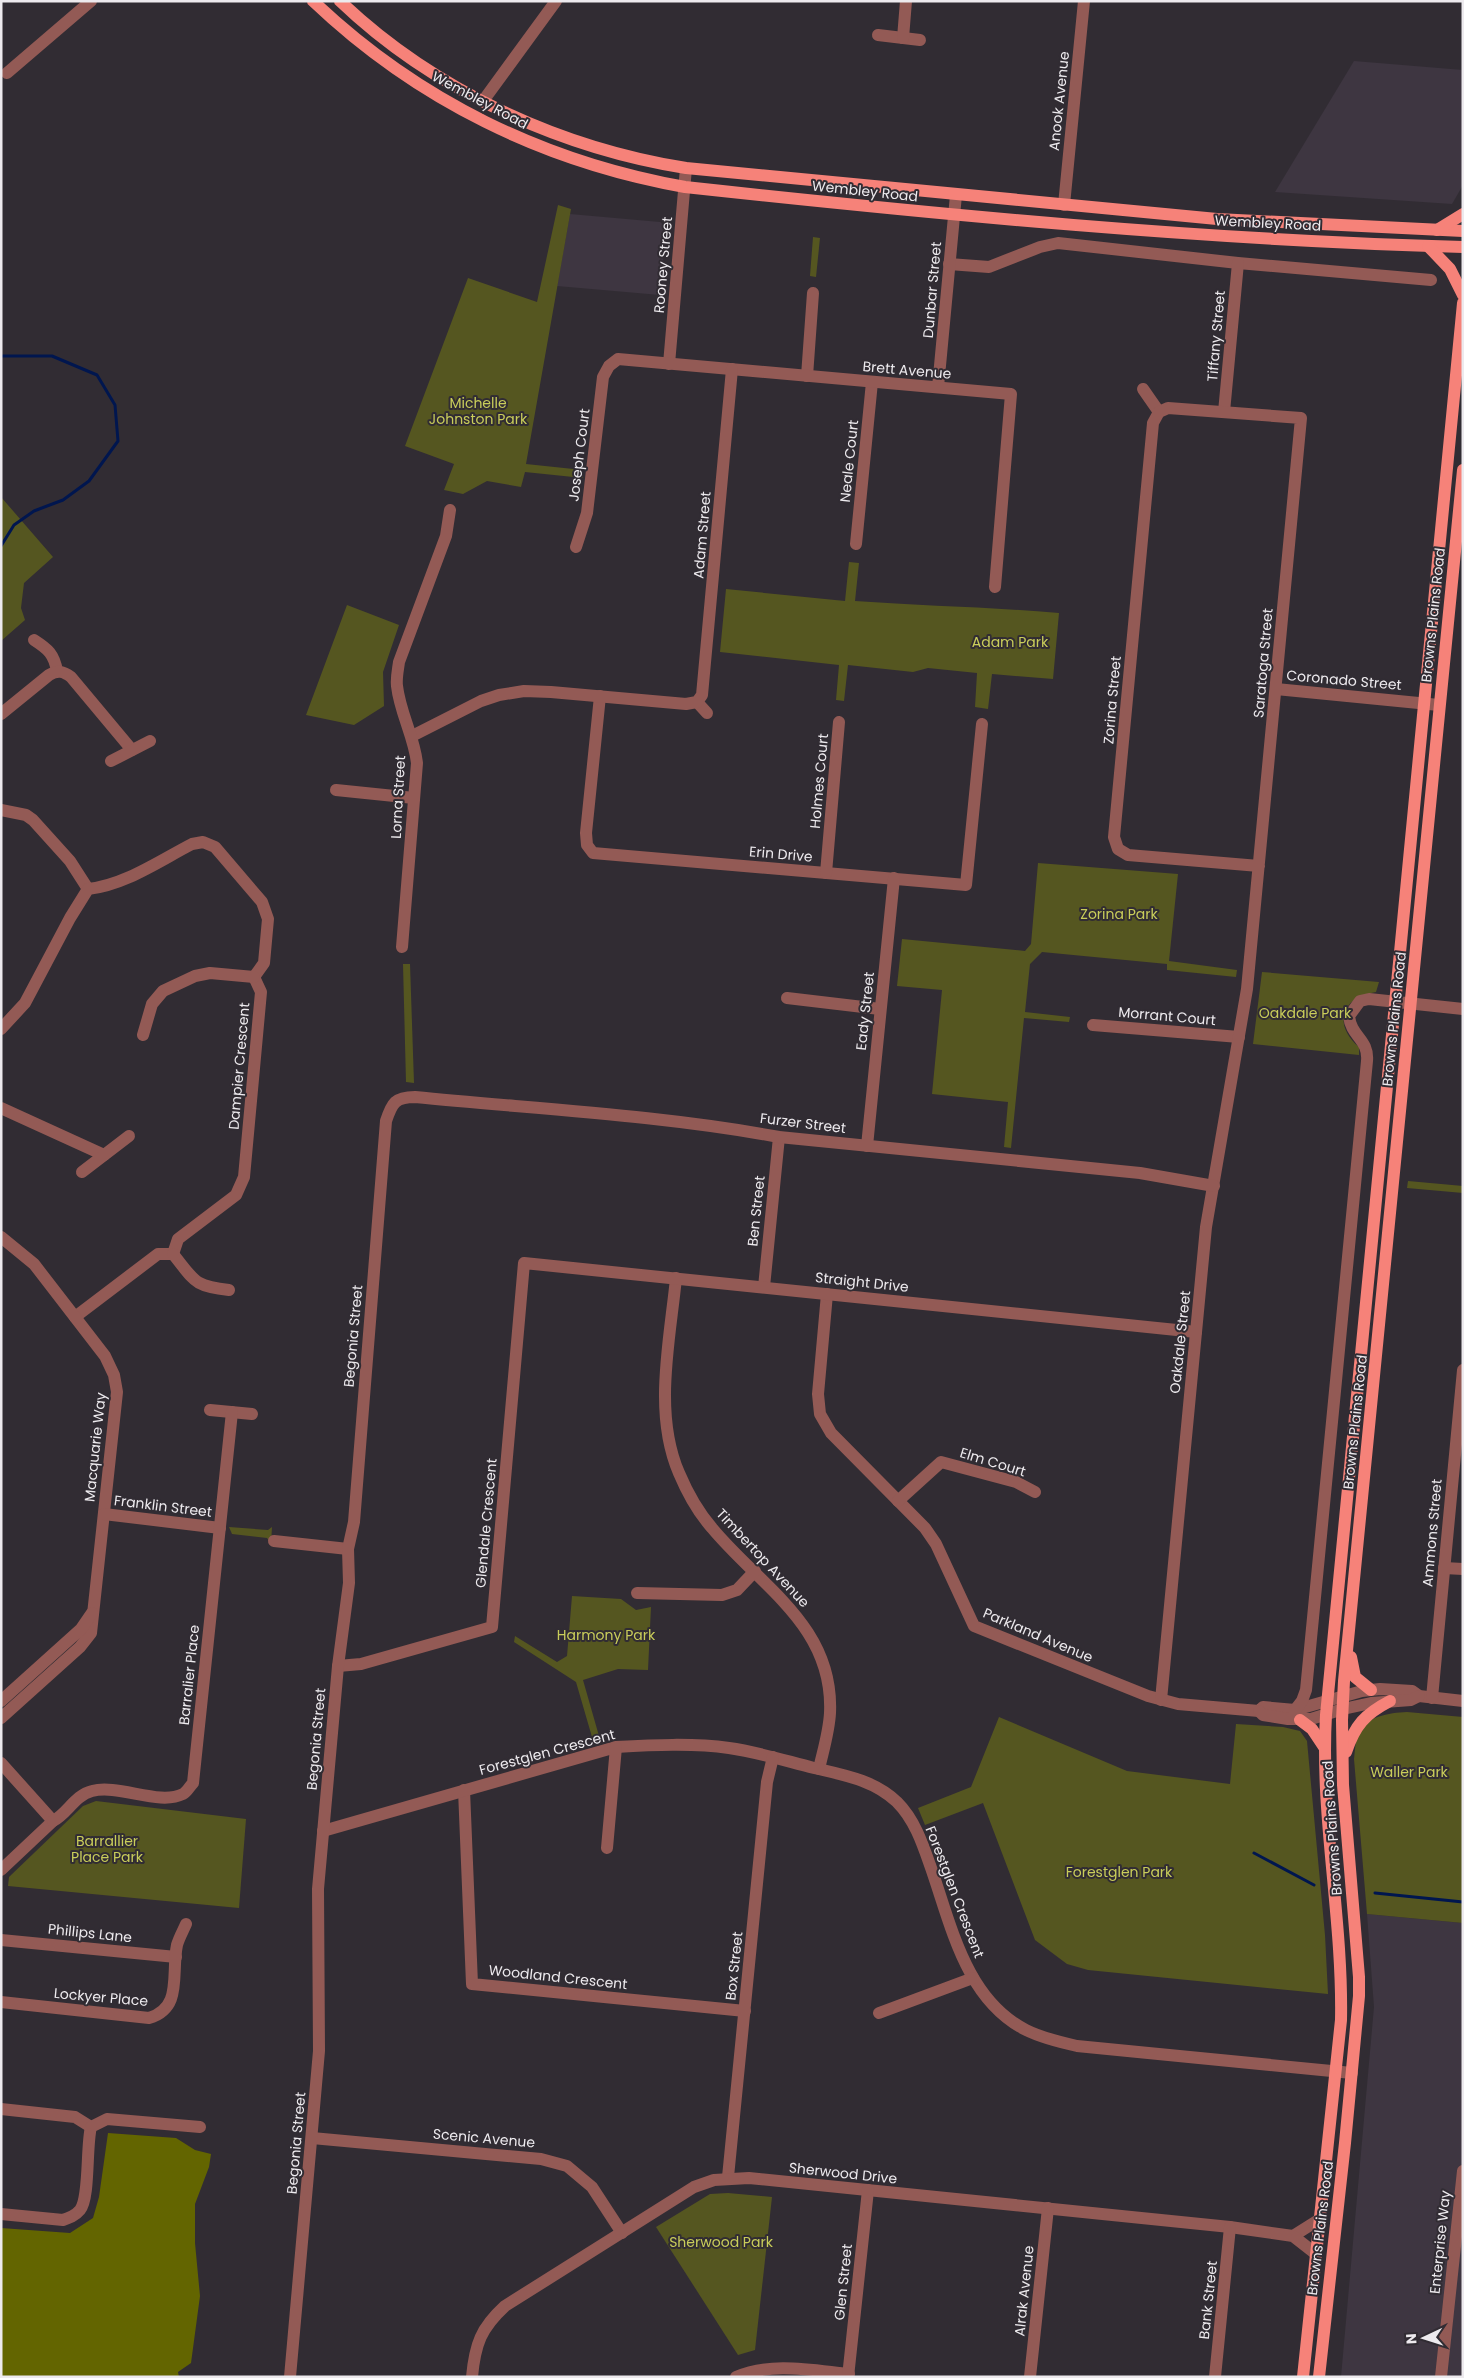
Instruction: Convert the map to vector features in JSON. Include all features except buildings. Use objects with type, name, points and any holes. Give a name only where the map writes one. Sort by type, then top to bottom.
[{"type":"main road","name":"Wembley Road","points":[[314,1],[390,65],[457,108],[515,137],[562,156],[644,180],[684,187],[954,214],[1215,236],[1463,247]]},
{"type":"main road","name":"Wembley Road","points":[[340,1],[377,33],[423,66],[483,101],[539,127],[610,152],[650,162],[686,168],[1217,219],[1463,231]]},
{"type":"main road","points":[[1434,231],[1463,214]]},
{"type":"main road","points":[[1428,246],[1450,269],[1463,295]]},
{"type":"main road","name":"Browns Plains Road","points":[[1303,2377],[1341,2020],[1342,1981],[1324,1746],[1327,1700],[1463,303]]},
{"type":"main road","name":"Browns Plains Road","points":[[1319,2377],[1352,2073],[1359,1977],[1342,1762],[1343,1703],[1463,470]]},
{"type":"main road","points":[[1348,1639],[1355,1677],[1371,1690]]},
{"type":"main road","points":[[1342,1762],[1352,1735],[1362,1721],[1372,1710],[1390,1701]]},
{"type":"main road","points":[[1298,1715],[1312,1729],[1324,1746]]},
{"type":"street","points":[[7,73],[91,1]]},
{"type":"street","points":[[483,101],[556,1]]},
{"type":"street","points":[[903,38],[906,1]]},
{"type":"street","name":"Anook Avenue","points":[[1064,205],[1084,1]]},
{"type":"street","points":[[878,35],[920,40]]},
{"type":"street","name":"Rooney Street","points":[[669,364],[686,168]]},
{"type":"street","name":"Dunbar Street","points":[[938,388],[956,195]]},
{"type":"street","points":[[949,264],[988,267],[1040,247],[1058,243],[1431,280]]},
{"type":"street","name":"Tiffany Street","points":[[1224,412],[1238,262]]},
{"type":"street","points":[[807,376],[813,293]]},
{"type":"street","name":"Brett Avenue","points":[[609,366],[618,359],[1011,394],[995,587]]},
{"type":"street","name":"Joseph Court","points":[[576,547],[587,513],[603,377],[609,366]]},
{"type":"street","name":"Adam Street","points":[[697,702],[702,695],[732,369]]},
{"type":"street","name":"Neale Court","points":[[856,544],[872,382]]},
{"type":"street","points":[[1142,389],[1159,412],[1168,408],[1224,412]]},
{"type":"street","name":"Zorina Street","points":[[1159,412],[1153,423],[1114,837],[1118,849],[1128,855],[1259,866]]},
{"type":"street","name":"Saratoga Street","points":[[1224,412],[1301,418],[1247,989]]},
{"type":"street","name":"Lorna Street","points":[[402,947],[417,763],[412,736],[399,700],[396,684],[399,662],[446,536],[450,510]]},
{"type":"street","points":[[34,640],[49,650],[55,659],[57,671]]},
{"type":"street","points":[[1,714],[57,671],[64,672],[71,677],[132,750]]},
{"type":"street","name":"Coronado Street","points":[[1276,689],[1439,704]]},
{"type":"street","points":[[412,736],[481,701],[500,695],[524,691],[686,704],[697,702],[707,713]]},
{"type":"street","name":"Erin Drive","points":[[600,696],[586,834],[587,845],[593,853],[966,885],[982,724]]},
{"type":"street","name":"Holmes Court","points":[[826,872],[839,722]]},
{"type":"street","points":[[111,761],[150,741]]},
{"type":"street","points":[[336,790],[414,798]]},
{"type":"street","points":[[1,810],[26,815],[33,820],[70,861],[88,889]]},
{"type":"street","points":[[88,889],[105,887],[118,882],[192,844],[203,842],[215,847],[262,902],[266,911],[268,919],[264,963],[254,977],[210,973],[195,976],[163,991],[152,1004],[143,1034]]},
{"type":"street","name":"Eady Street","points":[[867,1146],[894,878]]},
{"type":"street","points":[[1,1029],[25,1003],[70,918],[88,889]]},
{"type":"street","name":"Dampier Crescent","points":[[173,1254],[178,1238],[236,1195],[244,1177],[261,992],[254,977]]},
{"type":"street","name":"Oakdale Street","points":[[1161,1700],[1206,1227],[1247,989]]},
{"type":"street","points":[[787,998],[880,1009]]},
{"type":"street","name":"Browns Plains Road","points":[[1298,1715],[1305,1697],[1307,1679],[1368,1061],[1367,1048],[1351,1027],[1349,1016],[1355,1005],[1364,1000],[1394,1001]]},
{"type":"street","points":[[1394,1001],[1463,1009]]},
{"type":"street","name":"Morrant Court","points":[[1093,1025],[1239,1037]]},
{"type":"street","name":"Furzer Street","points":[[391,1105],[402,1097],[720,1127],[779,1137],[1140,1173],[1214,1186]]},
{"type":"street","name":"Begonia Street","points":[[290,2377],[319,2051],[318,1889],[338,1666],[349,1583],[348,1549],[354,1512],[386,1121],[391,1105]]},
{"type":"street","points":[[1,1108],[104,1155]]},
{"type":"street","points":[[82,1172],[129,1136]]},
{"type":"street","name":"Ben Street","points":[[764,1287],[779,1137]]},
{"type":"street","name":"Macquarie Way","points":[[1,1237],[34,1264],[105,1356],[114,1375],[117,1392],[91,1633],[80,1648],[1,1718]]},
{"type":"street","points":[[75,1317],[158,1254],[173,1254],[196,1283],[205,1288],[229,1290]]},
{"type":"street","name":"Straight Drive","points":[[524,1263],[1196,1332]]},
{"type":"street","name":"Glendale Crescent","points":[[338,1666],[361,1664],[492,1627],[524,1263]]},
{"type":"street","name":"Timbertop Avenue","points":[[676,1278],[666,1384],[666,1417],[678,1472],[694,1502],[712,1528],[792,1609],[807,1629],[820,1653],[827,1683],[830,1713],[819,1769]]},
{"type":"street","name":"Parkland Avenue","points":[[827,1294],[818,1394],[820,1414],[831,1433],[925,1528],[936,1544],[974,1626],[1161,1700],[1260,1711],[1263,1715],[1326,1715],[1343,1703]]},
{"type":"street","name":"Ammons Street","points":[[1426,1697],[1459,1442],[1463,1370]]},
{"type":"street","points":[[210,1410],[252,1414]]},
{"type":"street","name":"Barralier Place","points":[[53,1821],[60,1818],[80,1796],[90,1791],[102,1790],[172,1798],[185,1794],[193,1783],[232,1412]]},
{"type":"street","name":"Elm Court","points":[[898,1501],[941,1462],[1016,1482],[1035,1492]]},
{"type":"street","name":"Franklin Street","points":[[104,1514],[220,1528]]},
{"type":"street","points":[[274,1541],[348,1549]]},
{"type":"street","points":[[1444,1568],[1463,1569]]},
{"type":"street","points":[[637,1593],[722,1595],[737,1590],[755,1571]]},
{"type":"street","points":[[1,1700],[81,1629],[94,1611]]},
{"type":"street","points":[[1343,1703],[1371,1690],[1412,1691],[1426,1697],[1463,1701]]},
{"type":"street","points":[[1343,1703],[1411,1700],[1426,1697]]},
{"type":"street","name":"Parkland Avenue","points":[[1298,1715],[1327,1700],[1343,1703]]},
{"type":"street","name":"Forestglen Crescent","points":[[323,1831],[616,1747],[642,1745],[727,1748],[773,1758],[861,1780],[882,1790],[897,1802],[918,1832],[967,1968],[986,1998],[1004,2016],[1025,2030],[1047,2039],[1077,2046],[1352,2073]]},
{"type":"street","points":[[607,1848],[616,1747]]},
{"type":"street","name":"Box Street","points":[[728,2178],[767,1782],[773,1758]]},
{"type":"street","points":[[1,1763],[53,1821],[1,1870]]},
{"type":"street","name":"Woodland Crescent","points":[[464,1790],[472,1984],[745,2011]]},
{"type":"street","name":"Lockyer Place","points":[[1,2002],[149,2018],[159,2015],[172,2001],[177,1944],[186,1924]]},
{"type":"street","name":"Phillips Lane","points":[[1,1940],[176,1957]]},
{"type":"street","points":[[879,2014],[973,1978]]},
{"type":"street","points":[[1,2109],[75,2116],[91,2127]]},
{"type":"street","points":[[91,2127],[107,2119],[200,2127]]},
{"type":"street","points":[[1,2214],[63,2220],[71,2218],[80,2210],[85,2189],[91,2127]]},
{"type":"street","name":"Scenic Avenue","points":[[312,2138],[541,2159],[567,2166],[592,2188],[622,2232]]},
{"type":"street","name":"Enterprise Way","points":[[1440,2377],[1463,2171]]},
{"type":"street","name":"Sherwood Drive","points":[[472,2377],[474,2357],[481,2334],[492,2318],[506,2306],[694,2187],[710,2180],[728,2178],[868,2190],[1230,2227],[1293,2236],[1316,2254]]},
{"type":"street","name":"Glen Street","points":[[848,2375],[868,2190]]},
{"type":"street","name":"Alrak Avenue","points":[[1030,2377],[1048,2208]]},
{"type":"street","points":[[1293,2236],[1306,2230],[1320,2219]]},
{"type":"street","name":"Bank Street","points":[[1215,2377],[1230,2227]]},
{"type":"street","points":[[736,2377],[758,2369],[779,2367],[848,2375]]},
{"type":"shaded area","points":[[1354,61],[1463,70],[1463,185],[1452,204],[1275,192]]},
{"type":"shaded area","points":[[570,214],[660,222],[664,225],[666,228],[660,295],[557,286]]},
{"type":"shaded area","points":[[1367,1914],[1463,1923],[1463,2377],[1341,2377],[1374,2007]]},
{"type":"shaded area","points":[[108,2133],[176,2138],[195,2150],[211,2154],[209,2167],[195,2204],[195,2243],[200,2296],[191,2363],[178,2372],[179,2377],[1,2377],[1,2228],[70,2233],[93,2218],[99,2197]]},
{"type":"green space","name":"Michelle Johnston Park","points":[[558,205],[571,209],[526,464],[583,470],[583,478],[525,472],[521,487],[487,481],[463,494],[444,490],[454,464],[405,446],[468,278],[537,302]]},
{"type":"green space","points":[[813,237],[820,238],[816,277],[810,276]]},
{"type":"green space","points":[[1,497],[53,557],[24,583],[21,608],[25,620],[1,641]]},
{"type":"green space","name":"Adam Park","points":[[849,562],[859,563],[855,601],[1059,613],[1053,679],[992,674],[988,709],[975,707],[977,673],[928,668],[913,672],[848,665],[844,701],[836,700],[839,665],[720,652],[726,589],[845,601]]},
{"type":"green space","points":[[347,605],[399,625],[383,672],[384,706],[354,725],[306,715]]},
{"type":"green space","name":"Zorina Park","points":[[1038,863],[1178,874],[1169,961],[1237,970],[1236,977],[1167,970],[1167,964],[1042,952],[1030,964],[1025,1012],[1070,1017],[1069,1022],[1024,1018],[1011,1148],[1004,1147],[1008,1102],[932,1094],[942,990],[897,986],[902,939],[1025,951],[1031,944]]},
{"type":"green space","points":[[403,964],[410,964],[414,1083],[406,1082]]},
{"type":"green space","name":"Oakdale Park","points":[[1262,972],[1379,982],[1376,992],[1355,999],[1345,1013],[1345,1029],[1359,1047],[1359,1055],[1253,1044]]},
{"type":"green space","points":[[1408,1181],[1463,1186],[1463,1193],[1407,1188]]},
{"type":"green space","points":[[229,1527],[268,1530],[272,1527],[271,1544],[267,1538],[232,1534]]},
{"type":"green space","name":"Harmony Park","points":[[572,1596],[621,1599],[636,1610],[651,1607],[648,1670],[618,1669],[583,1680],[599,1736],[592,1737],[576,1682],[514,1642],[515,1636],[557,1662],[567,1656]]},
{"type":"green space","name":"Waller Park","points":[[1407,1712],[1463,1717],[1463,1923],[1367,1914],[1354,1759],[1356,1741],[1361,1729],[1372,1720],[1393,1713]]},
{"type":"green space","name":"Forestglen Park","points":[[999,1717],[1127,1771],[1230,1784],[1236,1724],[1283,1727],[1300,1731],[1307,1741],[1325,1935],[1328,1994],[1088,1970],[1067,1964],[1035,1940],[983,1803],[925,1825],[918,1808],[971,1787]]},
{"type":"green space","name":"Barrallier Place Park","points":[[96,1801],[246,1819],[239,1908],[8,1886],[9,1877],[83,1806]]},
{"type":"green space","name":"Sherwood Park","points":[[728,2193],[772,2197],[755,2350],[738,2355],[656,2227],[710,2194]]},
{"type":"waterway","points":[[1,356],[52,356],[97,375],[115,405],[118,441],[89,481],[63,500],[34,511],[14,525],[1,546]]},
{"type":"waterway","points":[[1254,1853],[1314,1885]]},
{"type":"waterway","points":[[1375,1893],[1463,1902]]}]
